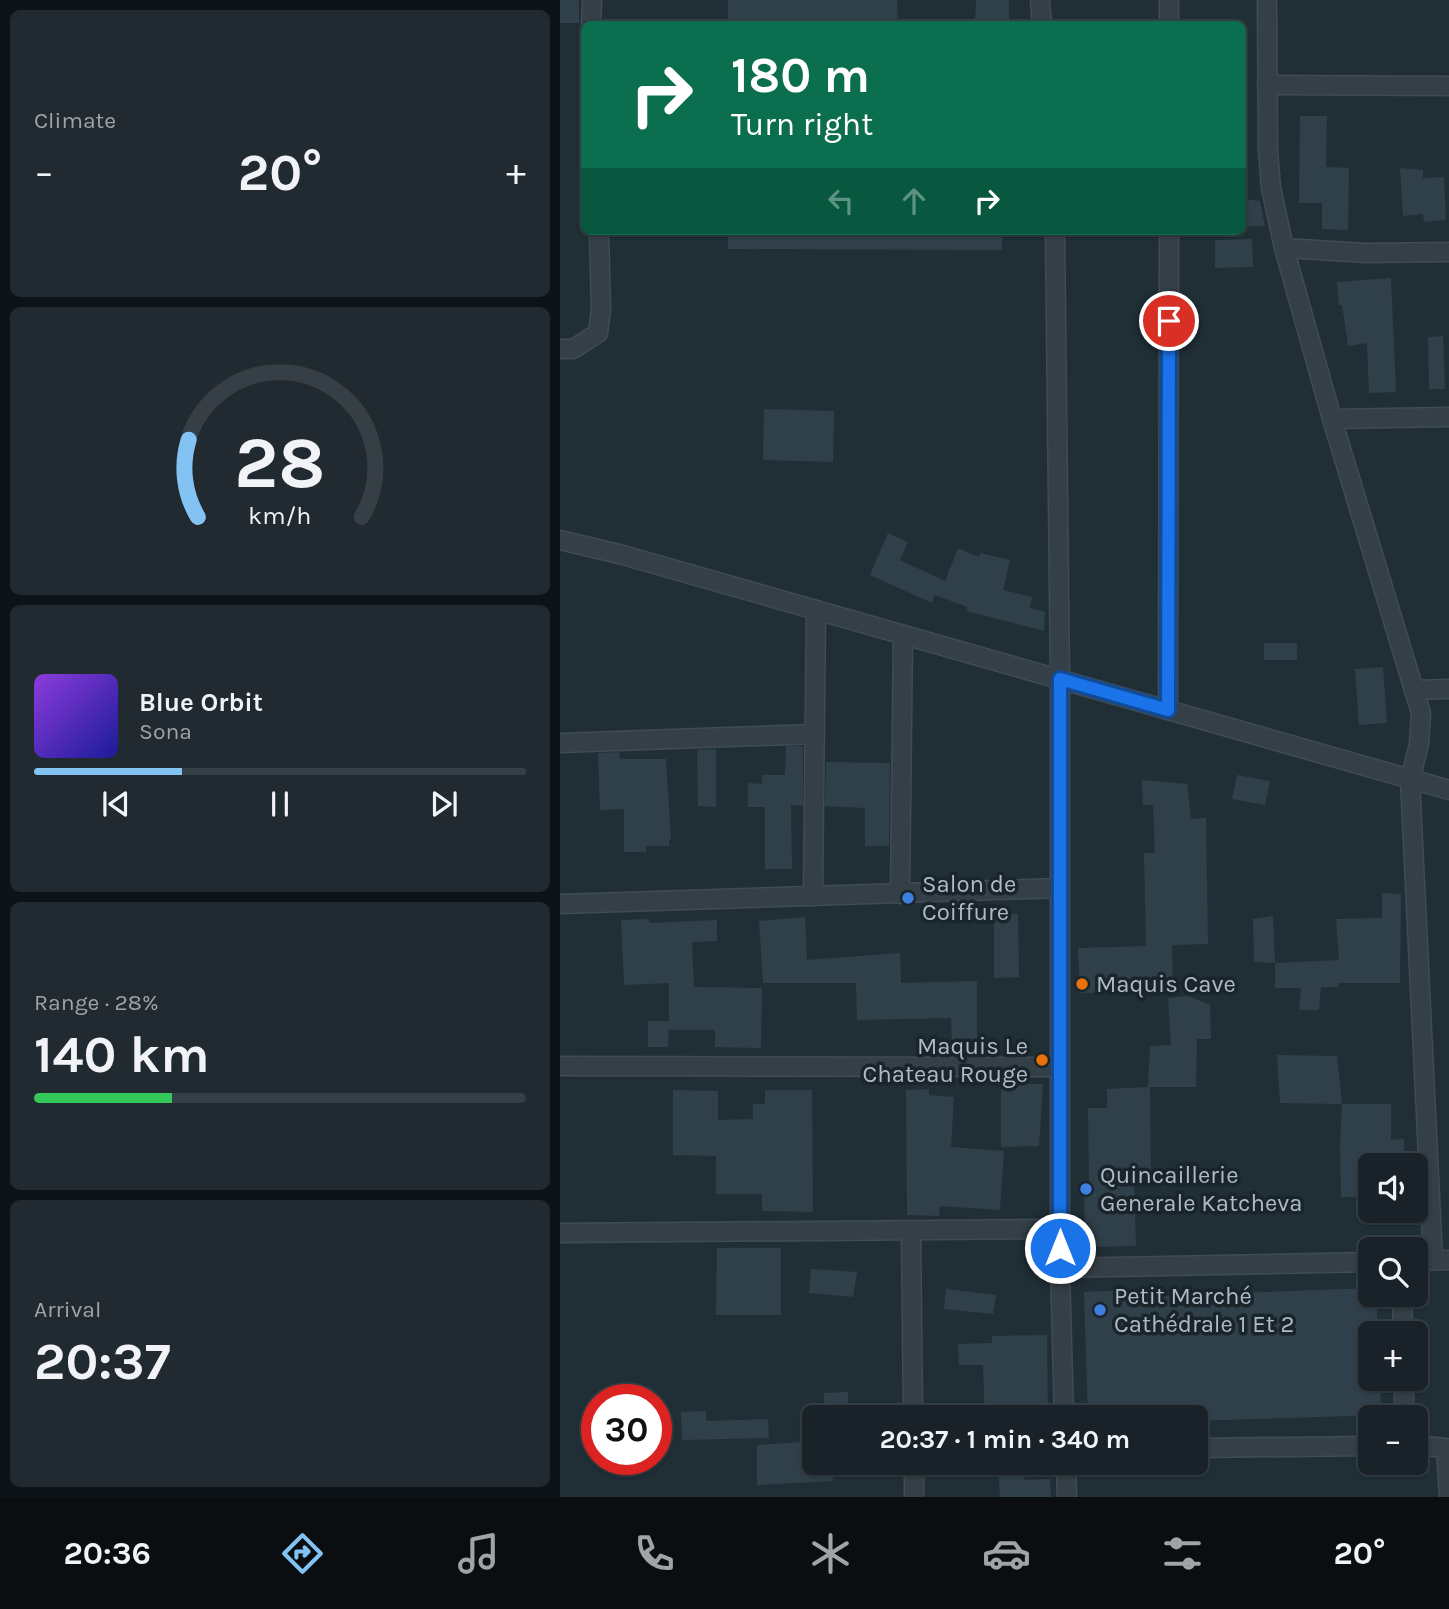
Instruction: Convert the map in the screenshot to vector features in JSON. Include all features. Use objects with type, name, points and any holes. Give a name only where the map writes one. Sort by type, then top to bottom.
[{"type":"street","points":[[591,21],[592,0]]},
{"type":"street","points":[[1040,0],[1042,21]]},
{"type":"street","points":[[1168,0],[1169,21]]},
{"type":"street","points":[[1267,0],[1271,188],[1284,248],[1332,419],[1421,713],[1419,744],[1410,780],[1433,1260]]},
{"type":"street","points":[[1267,85],[1449,86]]},
{"type":"street","points":[[560,349],[573,349],[598,333],[601,310],[598,235]]},
{"type":"street","points":[[1055,235],[1060,679],[1060,1268],[1064,1405]]},
{"type":"street","points":[[1168,710],[1169,235]]},
{"type":"street","points":[[1284,248],[1366,253],[1449,252]]},
{"type":"street","points":[[1332,419],[1449,417]]},
{"type":"street","points":[[560,540],[1449,790]]},
{"type":"street","points":[[813,896],[816,610]]},
{"type":"street","points":[[900,894],[903,635]]},
{"type":"street","points":[[1414,690],[1449,690]]},
{"type":"street","points":[[560,743],[814,734]]},
{"type":"street","points":[[560,904],[1060,888]]},
{"type":"street","points":[[560,1066],[1060,1067]]},
{"type":"street","points":[[560,1233],[1060,1229]]},
{"type":"street","points":[[911,1230],[913,1405]]},
{"type":"street","points":[[1060,1268],[1358,1262]]},
{"type":"street","points":[[1208,1447],[1358,1446]]},
{"type":"street","points":[[1428,1446],[1446,1448],[1449,1497]]},
{"type":"street","points":[[914,1475],[914,1497]]},
{"type":"street","points":[[1066,1475],[1067,1497]]},
{"type":"building","points":[[560,0],[579,0],[579,23],[560,23]]},
{"type":"building","points":[[728,0],[897,0],[898,21],[728,21]]},
{"type":"building","points":[[976,0],[1009,0],[1009,21],[975,21]]},
{"type":"building","points":[[1300,116],[1327,116],[1326,167],[1349,168],[1348,230],[1322,229],[1322,203],[1299,203]]},
{"type":"building","points":[[1400,168],[1423,170],[1423,178],[1444,177],[1446,220],[1424,222],[1423,214],[1403,216]]},
{"type":"building","points":[[1246,199],[1260,201],[1265,226],[1246,226]]},
{"type":"building","points":[[728,235],[1002,235],[1002,250],[728,249]]},
{"type":"building","points":[[1252,239],[1253,267],[1215,268],[1215,240]]},
{"type":"building","points":[[1391,278],[1396,392],[1369,393],[1367,343],[1348,346],[1337,282]]},
{"type":"building","points":[[1443,336],[1445,389],[1429,389],[1428,337]]},
{"type":"building","points":[[764,409],[834,411],[833,462],[763,460]]},
{"type":"building","points":[[888,533],[908,542],[900,560],[945,581],[958,548],[979,557],[980,553],[1010,560],[1003,590],[1032,597],[1030,608],[1045,612],[1044,631],[966,611],[967,607],[935,595],[932,603],[870,575]]},
{"type":"building","points":[[1264,643],[1297,643],[1297,660],[1264,660]]},
{"type":"building","points":[[1383,667],[1387,723],[1359,725],[1355,669]]},
{"type":"building","points":[[786,746],[803,746],[803,806],[791,805],[792,869],[765,869],[765,807],[748,807],[748,783],[762,784],[762,775],[785,775]]},
{"type":"building","points":[[716,749],[716,807],[698,806],[697,750]]},
{"type":"building","points":[[619,752],[620,759],[666,759],[671,840],[669,846],[646,846],[646,852],[624,852],[624,809],[600,810],[598,753]]},
{"type":"building","points":[[826,762],[890,763],[889,846],[865,846],[865,808],[825,806]]},
{"type":"building","points":[[1237,775],[1270,781],[1265,805],[1232,799]]},
{"type":"building","points":[[1142,780],[1187,784],[1191,819],[1206,818],[1208,944],[1172,945],[1173,990],[1080,993],[1078,948],[1146,946],[1144,853],[1155,853],[1153,805],[1143,805]]},
{"type":"building","points":[[1382,893],[1401,894],[1400,983],[1338,983],[1338,987],[1321,987],[1319,1010],[1299,1010],[1301,988],[1275,988],[1275,963],[1339,960],[1336,919],[1382,918]]},
{"type":"building","points":[[994,913],[1018,914],[1019,977],[994,978]]},
{"type":"building","points":[[1273,916],[1275,963],[1254,962],[1253,919]]},
{"type":"building","points":[[805,917],[807,960],[900,953],[901,983],[977,981],[977,1045],[952,1045],[951,1018],[857,1020],[856,983],[763,983],[759,921]]},
{"type":"building","points":[[649,919],[649,923],[717,920],[717,941],[692,942],[694,987],[762,988],[761,1048],[715,1047],[715,1030],[669,1030],[669,983],[624,985],[621,920]]},
{"type":"building","points":[[1188,996],[1210,1005],[1211,1039],[1197,1039],[1196,1087],[1150,1087],[1151,1183],[1134,1183],[1136,1246],[1085,1247],[1084,1186],[1089,1186],[1088,1108],[1107,1108],[1107,1089],[1148,1087],[1150,1046],[1171,1045],[1168,998]]},
{"type":"building","points":[[648,1021],[669,1021],[668,1047],[648,1047]]},
{"type":"building","points":[[1277,1055],[1337,1056],[1342,1104],[1280,1103]]},
{"type":"building","points":[[1001,1084],[1043,1084],[1039,1146],[1001,1147]]},
{"type":"building","points":[[929,1089],[929,1095],[954,1097],[951,1147],[1004,1151],[1000,1210],[940,1206],[939,1216],[907,1215],[906,1090]]},
{"type":"building","points":[[673,1090],[718,1091],[718,1120],[753,1119],[753,1104],[765,1104],[765,1090],[812,1090],[813,1212],[762,1211],[762,1194],[716,1194],[716,1156],[673,1155]]},
{"type":"building","points":[[1342,1104],[1391,1104],[1391,1140],[1404,1139],[1404,1153],[1358,1153],[1358,1197],[1341,1197]]},
{"type":"building","points":[[717,1248],[781,1248],[781,1315],[716,1315]]},
{"type":"building","points":[[811,1269],[857,1272],[853,1297],[809,1293]]},
{"type":"building","points":[[1358,1288],[1358,1307],[1377,1307],[1377,1321],[1358,1321],[1358,1391],[1380,1391],[1381,1405],[1358,1405],[1358,1416],[1208,1421],[1208,1405],[1088,1405],[1084,1292],[1154,1289],[1155,1296]]},
{"type":"building","points":[[946,1289],[996,1295],[993,1314],[944,1309]]},
{"type":"building","points":[[1047,1335],[1048,1405],[985,1405],[983,1365],[959,1365],[958,1344],[992,1343],[992,1336]]},
{"type":"building","points":[[848,1392],[848,1405],[824,1405],[824,1393]]},
{"type":"building","points":[[706,1411],[706,1421],[768,1419],[769,1438],[682,1440],[681,1412]]},
{"type":"building","points":[[802,1442],[802,1475],[832,1475],[833,1481],[757,1485],[757,1445]]},
{"type":"building","points":[[999,1475],[1024,1475],[1024,1480],[1050,1479],[1051,1497],[1000,1497]]},
{"type":"place","name":"Salon de Coiffure","points":[[908,898]]},
{"type":"place","name":"Maquis Cave","points":[[1082,984]]},
{"type":"place","name":"Maquis Le Chateau Rouge","points":[[1042,1060]]},
{"type":"place","name":"Quincaillerie Generale Katcheva","points":[[1086,1189]]},
{"type":"place","name":"Petit Marché Cathédrale 1 Et 2","points":[[1100,1310]]},
{"type":"route","points":[[1060,1248],[1060,679],[1168,710],[1169,321]]}]
